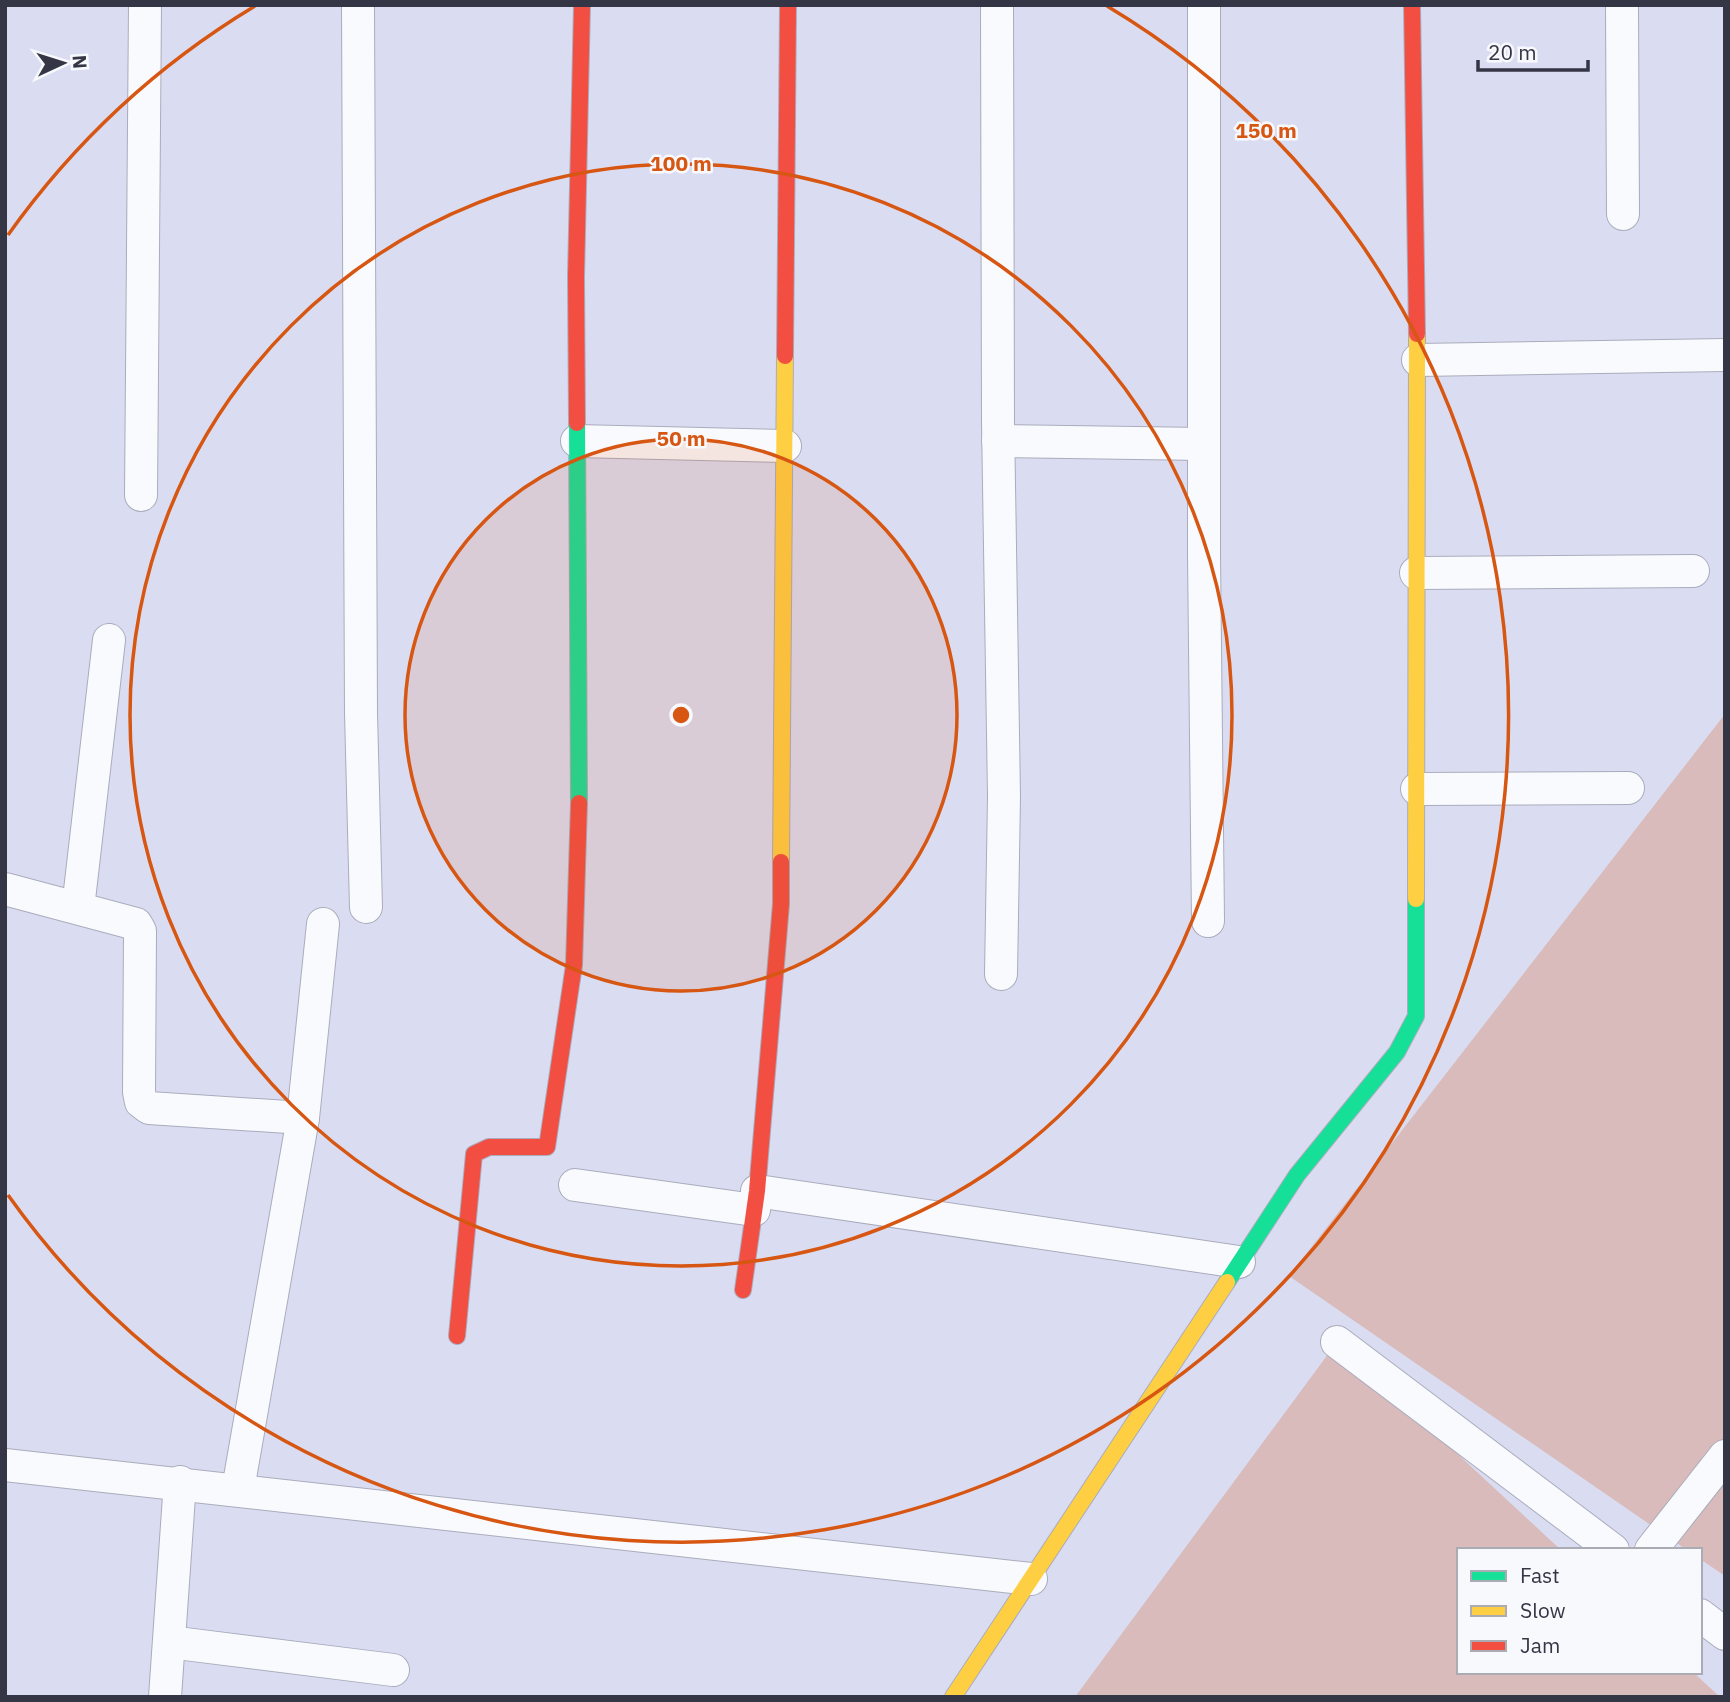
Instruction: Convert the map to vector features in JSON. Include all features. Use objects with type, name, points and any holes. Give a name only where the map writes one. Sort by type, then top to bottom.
[{"type":"street","points":[[141,495],[145,5]]},
{"type":"street","points":[[358,5],[361,713],[366,908]]},
{"type":"street","points":[[457,1336],[474,1154],[489,1147],[547,1147],[572,979],[579,850],[576,277],[582,5]]},
{"type":"street","points":[[743,1290],[755,1200],[781,904],[788,5]]},
{"type":"street","points":[[997,5],[998,441],[1004,797],[1001,974]]},
{"type":"street","points":[[1204,5],[1208,921]]},
{"type":"street","points":[[953,1697],[1297,1175],[1397,1052],[1416,1016],[1418,360],[1412,5]]},
{"type":"street","points":[[1622,5],[1623,214]]},
{"type":"street","points":[[1418,360],[1725,355]]},
{"type":"street","points":[[577,440],[785,446]]},
{"type":"street","points":[[998,441],[1204,444]]},
{"type":"street","points":[[1416,573],[1693,571]]},
{"type":"street","points":[[78,908],[109,640]]},
{"type":"street","points":[[1417,789],[1628,788]]},
{"type":"street","points":[[5,888],[136,924],[140,930],[141,1101],[149,1108],[303,1118]]},
{"type":"street","points":[[238,1489],[303,1118],[323,924]]},
{"type":"street","points":[[575,1185],[755,1200],[1239,1262]]},
{"type":"street","points":[[1337,1342],[1610,1548]]},
{"type":"street","points":[[1653,1548],[1725,1457]]},
{"type":"street","points":[[5,1465],[180,1482],[1031,1578]]},
{"type":"street","points":[[165,1697],[180,1482]]},
{"type":"street","points":[[1702,1617],[1725,1634]]},
{"type":"street","points":[[169,1642],[393,1670]]},
{"type":"shaded area","points":[[1725,714],[1725,1576],[1702,1560],[1702,1548],[1684,1548],[1289,1276]]},
{"type":"shaded area","points":[[1337,1342],[1559,1548],[1457,1548],[1457,1674],[1695,1674],[1720,1697],[1075,1697]]},
{"type":"traffic: fast","points":[[577,423],[579,803]]},
{"type":"traffic: fast","points":[[1227,1282],[1297,1175],[1397,1052],[1416,1016],[1416,899]]},
{"type":"traffic: slow","points":[[1416,899],[1417,334]]},
{"type":"traffic: slow","points":[[781,862],[785,356]]},
{"type":"traffic: slow","points":[[953,1697],[1227,1282]]},
{"type":"traffic: jam","points":[[577,423],[576,277],[582,5]]},
{"type":"traffic: jam","points":[[785,356],[788,5]]},
{"type":"traffic: jam","points":[[1412,5],[1417,334]]},
{"type":"traffic: jam","points":[[457,1336],[474,1154],[489,1147],[547,1147],[574,965],[579,803]]},
{"type":"traffic: jam","points":[[743,1290],[757,1191],[781,904],[781,862]]}]
